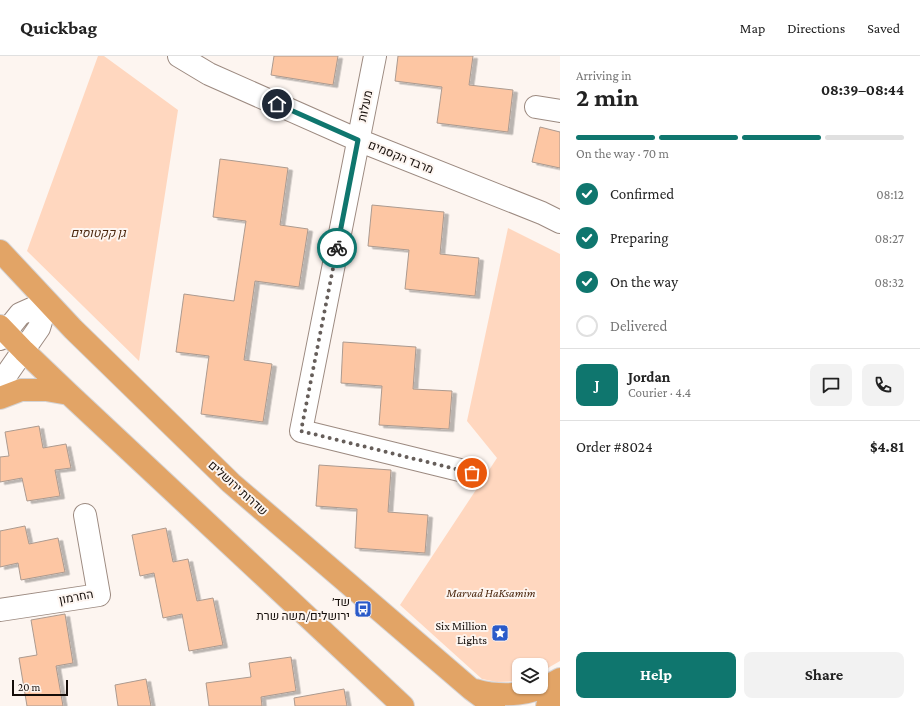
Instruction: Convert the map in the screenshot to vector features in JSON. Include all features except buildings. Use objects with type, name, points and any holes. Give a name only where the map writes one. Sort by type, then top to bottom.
[{"type":"main road","name":"שדרות ירושלים","points":[[0,251],[73,329],[231,483],[471,689],[494,706]]},
{"type":"main road","points":[[2,333],[24,351],[403,706]]},
{"type":"main road","points":[[0,398],[22,390],[46,390],[69,394]]},
{"type":"main road","points":[[471,689],[487,693],[506,695],[535,691],[560,679]]},
{"type":"main road","points":[[547,706],[560,692]]},
{"type":"street","name":"מרבד הקסמים","points":[[179,56],[210,74],[358,140],[542,213],[560,222]]},
{"type":"street","name":"מעלות","points":[[375,56],[301,431],[472,473]]},
{"type":"street","points":[[536,107],[560,111]]},
{"type":"street","points":[[2,333],[20,314],[47,302]]},
{"type":"street","points":[[0,384],[39,328],[47,302]]},
{"type":"street","name":"החרמון","points":[[0,610],[98,595],[85,515]]},
{"type":"green space","name":"גן קקטוסים","points":[[98,56],[104,56],[178,110],[139,361],[27,251]]},
{"type":"green space","name":"Marvad HaKsamim","points":[[508,228],[560,254],[560,661],[548,668],[548,658],[512,658],[512,681],[497,682],[482,679],[400,605],[497,458],[467,421]]},
{"type":"way so far","points":[[337,248],[301,431],[472,473]]},
{"type":"place","name":"שד׳ ירושלים/משה שרת","points":[[363,609]]},
{"type":"place","name":"Six Million Lights","points":[[500,633]]},
{"type":"route","points":[[277,104],[358,140],[337,248]]}]
